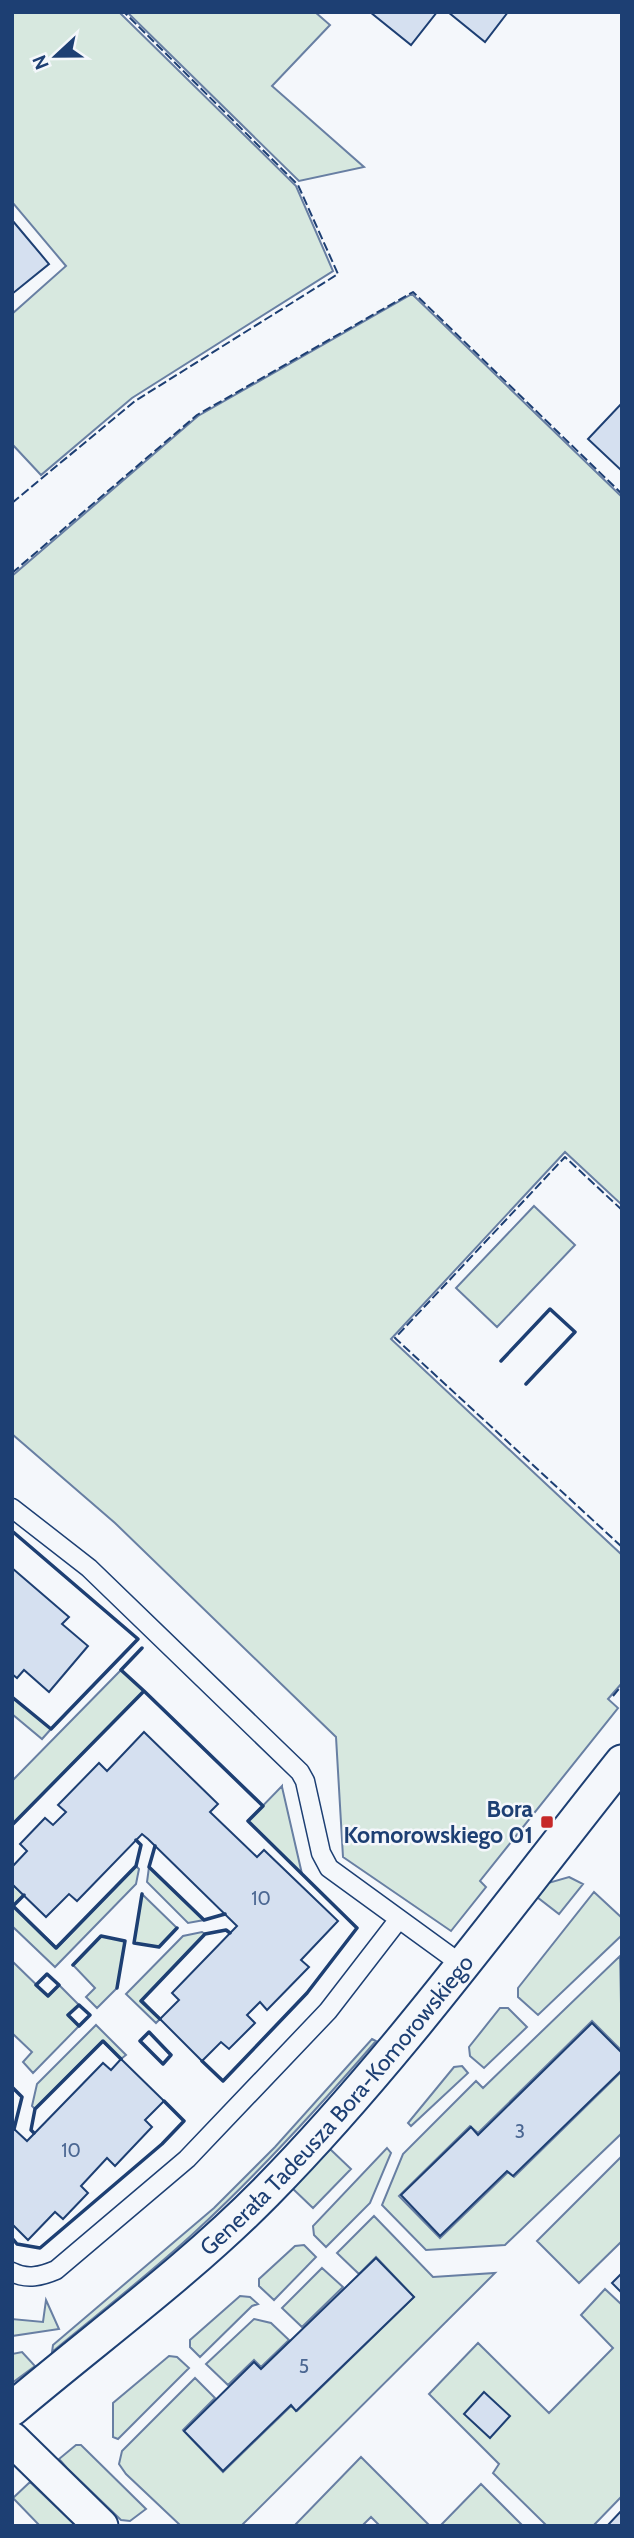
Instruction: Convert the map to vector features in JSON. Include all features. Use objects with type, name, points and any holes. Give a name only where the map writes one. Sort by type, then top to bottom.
[{"type":"street","name":"Generała Tadeusza Bora-Komorowskiego","points":[[12,2409],[205,2249],[266,2192],[343,2108],[622,1762]]},
{"type":"street","points":[[12,2439],[102,2526]]},
{"type":"lane","points":[[12,1508],[99,1577],[300,1772],[305,1781],[321,1853],[329,1868],[461,1964]]},
{"type":"lane","points":[[12,2272],[20,2277],[41,2276],[57,2270],[187,2159],[328,2011],[399,1919]]},
{"type":"shaded area","points":[[12,12],[119,12],[296,186],[333,271],[132,398],[41,475],[12,444],[12,314],[66,266],[12,202]]},
{"type":"shaded area","points":[[127,12],[315,12],[330,25],[272,86],[364,167],[299,181]]},
{"type":"shaded area","points":[[412,294],[622,497],[622,1205],[565,1152],[391,1339],[622,1555],[622,1683],[608,1699],[618,1708],[480,1881],[486,1887],[451,1931],[343,1857],[336,1737],[115,1523],[12,1434],[12,576],[198,416]]},
{"type":"shaded area","points":[[534,1206],[575,1245],[497,1327],[456,1288]]},
{"type":"shaded area","points":[[121,1670],[144,1691],[12,1825],[12,1781]]},
{"type":"shaded area","points":[[12,1697],[51,1729],[42,1739],[12,1714]]},
{"type":"shaded area","points":[[282,1787],[302,1874],[248,1821]]},
{"type":"shaded area","points":[[136,1866],[139,1869],[136,1884],[55,1967],[12,1926],[12,1884],[24,1895],[13,1906],[57,1948]]},
{"type":"shaded area","points":[[149,1867],[204,1920],[188,1923],[147,1882]]},
{"type":"shaded area","points":[[569,1877],[583,1884],[559,1914],[537,1897],[548,1883]]},
{"type":"shaded area","points":[[594,1892],[622,1918],[622,1935],[538,2015],[518,1997],[518,1988]]},
{"type":"shaded area","points":[[142,1894],[177,1928],[159,1947],[134,1943]]},
{"type":"shaded area","points":[[202,1932],[205,1934],[142,2000],[160,2019],[156,2023],[126,1994],[183,1936]]},
{"type":"shaded area","points":[[101,1936],[125,1941],[117,1988],[97,2008],[86,1997],[95,1988],[73,1965]]},
{"type":"shaded area","points":[[620,1956],[622,2051],[592,2021],[478,2133],[470,2126],[399,2196],[440,2238],[508,2172],[514,2177],[622,2071],[622,2133],[505,2245],[426,2250],[382,2205],[403,2154],[476,2081],[483,2088]]},
{"type":"shaded area","points":[[12,1961],[48,1996],[59,1985],[79,2005],[68,2015],[79,2026],[33,2073],[23,2062],[32,2052],[12,2033]]},
{"type":"shaded area","points":[[500,2008],[508,2008],[527,2027],[484,2068],[470,2056],[469,2047]]},
{"type":"shaded area","points":[[96,2025],[126,2055],[121,2059],[102,2041],[35,2109],[32,2106],[37,2084]]},
{"type":"shaded area","points":[[372,2039],[376,2041],[333,2090],[220,2209],[161,2262],[52,2352],[53,2345],[214,2208],[275,2147]]},
{"type":"shaded area","points":[[462,2066],[468,2073],[411,2126],[408,2123],[454,2067]]},
{"type":"shaded area","points":[[387,2148],[391,2153],[370,2203],[326,2247],[314,2235],[313,2226]]},
{"type":"shaded area","points":[[330,2149],[351,2169],[313,2208],[292,2188]]},
{"type":"shaded area","points":[[622,2156],[622,2241],[579,2283],[537,2241]]},
{"type":"shaded area","points":[[374,2216],[433,2277],[495,2273],[241,2526],[181,2526],[126,2474],[119,2464],[122,2451],[195,2378],[215,2398],[183,2430],[223,2472],[291,2406],[297,2411],[414,2297],[376,2257],[359,2274],[337,2253]]},
{"type":"shaded area","points":[[304,2245],[316,2257],[274,2300],[259,2286],[259,2279],[295,2246]]},
{"type":"shaded area","points":[[322,2268],[343,2287],[302,2327],[282,2308]]},
{"type":"shaded area","points":[[605,2289],[622,2305],[622,2496],[593,2526],[547,2526],[493,2473],[499,2464],[429,2394],[478,2343],[549,2413],[613,2348],[581,2315]]},
{"type":"shaded area","points":[[240,2296],[250,2297],[258,2304],[252,2306],[200,2357],[190,2347],[190,2340]]},
{"type":"shaded area","points":[[46,2300],[59,2329],[12,2336],[12,2319],[43,2322]]},
{"type":"shaded area","points":[[254,2319],[271,2323],[289,2340],[261,2367],[254,2360],[228,2385],[206,2364]]},
{"type":"shaded area","points":[[22,2352],[35,2366],[12,2383],[12,2354]]},
{"type":"shaded area","points":[[169,2356],[177,2357],[189,2368],[118,2439],[113,2437],[113,2403]]},
{"type":"shaded area","points":[[76,2445],[81,2445],[146,2509],[130,2521],[121,2520],[59,2459]]},
{"type":"shaded area","points":[[361,2457],[430,2526],[380,2526],[371,2517],[362,2526],[294,2526]]},
{"type":"shaded area","points":[[30,2482],[76,2526],[40,2526],[13,2498]]},
{"type":"shaded area","points":[[481,2484],[523,2526],[440,2526]]},
{"type":"building","points":[[370,12],[437,12],[411,45]]},
{"type":"building","points":[[448,12],[508,12],[485,42]]},
{"type":"building","points":[[12,220],[49,264],[12,294]]},
{"type":"building","points":[[622,403],[622,471],[588,439]]},
{"type":"building","points":[[12,1568],[69,1617],[62,1624],[88,1646],[49,1692],[24,1670],[17,1678],[12,1674]]},
{"type":"building","points":[[144,1732],[218,1804],[210,1812],[257,1857],[264,1850],[338,1921],[301,1960],[309,1967],[267,2010],[260,2002],[247,2015],[255,2023],[229,2049],[221,2042],[202,2061],[160,2019],[179,2000],[172,1993],[237,1926],[148,1839],[142,1834],[77,1901],[69,1894],[46,1917],[12,1884],[12,1867],[27,1851],[20,1844],[45,1818],[53,1825],[66,1812],[58,1805],[99,1763],[107,1771]]},
{"type":"building","points":[[592,2023],[622,2053],[622,2070],[513,2176],[507,2171],[440,2236],[401,2195],[471,2127],[478,2135]]},
{"type":"building","points":[[121,2059],[164,2101],[145,2120],[152,2127],[115,2166],[107,2158],[81,2186],[88,2193],[63,2219],[55,2212],[28,2240],[12,2224],[12,2127],[27,2141],[103,2063],[111,2070]]},
{"type":"building","points":[[376,2258],[414,2297],[296,2411],[291,2405],[223,2471],[184,2431],[254,2362],[261,2369]]},
{"type":"building","points":[[622,2273],[622,2293],[612,2283]]},
{"type":"building","points":[[484,2392],[510,2416],[490,2438],[464,2414]]},
{"type":"building","points":[[622,2510],[622,2526],[607,2526]]},
{"type":"fence","points":[[12,503],[135,401],[338,274],[298,185],[124,12]]},
{"type":"fence","points":[[12,573],[197,415],[413,292],[622,494]]},
{"type":"fence","points":[[622,1210],[565,1157],[395,1338],[622,1547]]},
{"type":"fence","points":[[613,1696],[622,1685]]},
{"type":"wall","points":[[501,1361],[550,1309],[575,1332],[526,1384]]},
{"type":"wall","points":[[12,1531],[138,1639],[51,1729],[12,1697]]},
{"type":"wall","points":[[142,1648],[121,1670],[144,1691]]},
{"type":"wall","points":[[12,1825],[144,1691],[263,1806],[248,1821],[357,1928],[307,1993],[223,2081],[202,2061]]},
{"type":"wall","points":[[24,1895],[13,1906],[56,1948],[136,1866],[141,1845],[136,1840]]},
{"type":"wall","points":[[155,1846],[149,1867],[204,1920],[225,1914]]},
{"type":"wall","points":[[142,1894],[134,1943],[159,1947],[177,1928]]},
{"type":"wall","points":[[160,2019],[141,2001],[205,1934],[226,1930],[230,1933]]},
{"type":"wall","points":[[73,1965],[101,1936],[125,1941],[117,1988]]},
{"type":"wall","points":[[47,1974],[59,1985],[48,1996],[36,1985],[47,1974]]},
{"type":"wall","points":[[79,2005],[90,2015],[79,2026],[68,2015],[79,2005]]},
{"type":"wall","points":[[149,2032],[171,2055],[163,2064],[140,2041],[149,2032]]},
{"type":"wall","points":[[34,2133],[31,2130],[35,2109],[103,2041],[121,2059]]},
{"type":"wall","points":[[12,2087],[22,2097],[14,2129]]},
{"type":"wall","points":[[12,2238],[17,2244],[40,2248],[162,2144],[184,2121],[164,2101]]},
{"type":"place","name":"Bora Komorowskiego 01","points":[[547,1822]]}]
